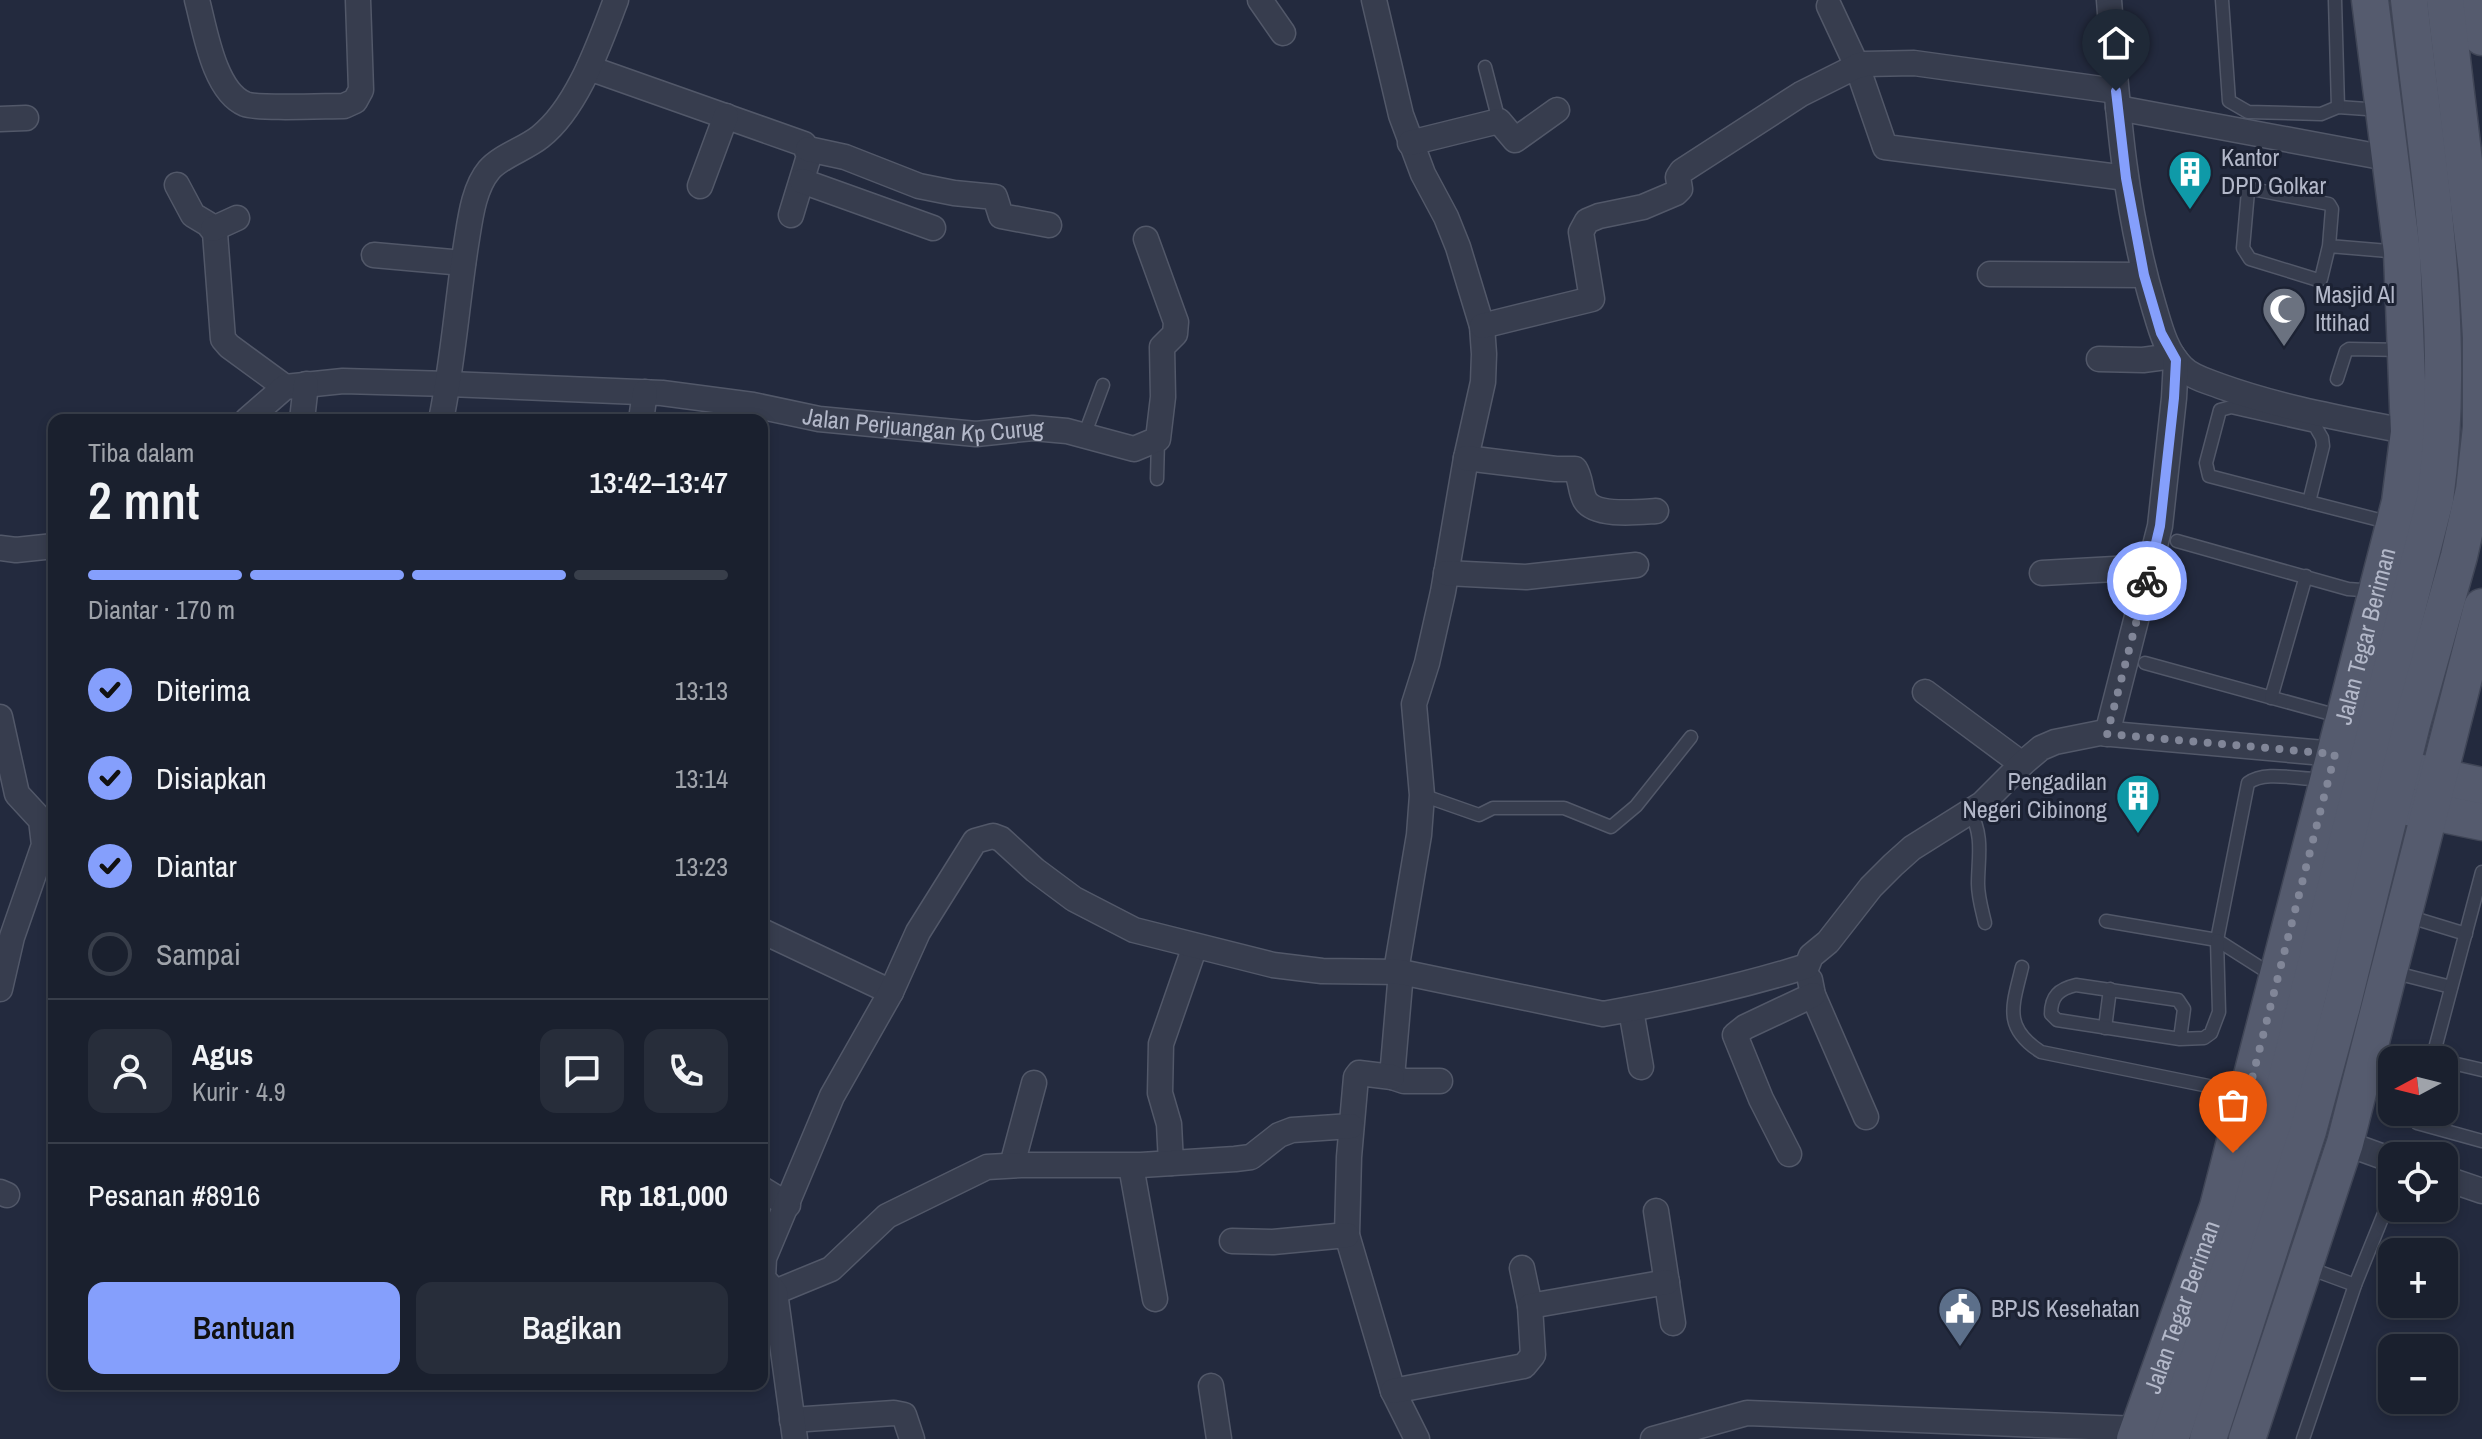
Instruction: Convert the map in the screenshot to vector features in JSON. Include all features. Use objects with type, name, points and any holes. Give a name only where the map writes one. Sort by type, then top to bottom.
[{"type":"main road","name":"Jalan Tegar Beriman","points":[[2208,1439],[2308,1131],[2342,1006],[2376,800],[2358,766],[2344,718],[2400,502],[2409,432],[2402,252],[2370,0]]},
{"type":"main road","name":"Jalan Tegar Beriman","points":[[2148,1436],[2249,1216],[2293,987],[2435,500],[2442,452],[2444,395],[2439,275],[2409,0]]},
{"type":"main road","name":"Jalan Tegar Beriman","points":[[2358,766],[2459,556],[2474,490],[2481,427],[2481,338],[2477,272],[2445,0]]},
{"type":"main road","points":[[2478,0],[2482,37]]},
{"type":"main road","points":[[2251,1438],[2345,1143],[2481,615]]},
{"type":"main road","points":[[2358,766],[2435,794],[2482,822]]},
{"type":"main road","points":[[2376,800],[2482,786]]},
{"type":"main road","name":"Jalan Tegar Beriman","points":[[2148,1436],[2218,1207],[2248,1093],[2376,800]]},
{"type":"main road","points":[[2342,1006],[2389,971]]},
{"type":"street","points":[[197,0],[216,69],[232,96],[246,105],[344,106],[355,101],[361,90],[358,0]]},
{"type":"street","points":[[442,414],[449,384],[463,263],[478,191],[490,169],[543,136],[561,115],[589,68],[616,0]]},
{"type":"street","points":[[1260,0],[1283,33]]},
{"type":"street","points":[[1374,0],[1410,143],[1446,217],[1482,326],[1484,354],[1483,382],[1446,573],[1430,650],[1414,704],[1421,778],[1419,835],[1399,971],[1392,1077]]},
{"type":"street","points":[[2109,0],[2126,178],[2144,275],[2161,333],[2174,358],[2183,369],[2200,379],[2247,395],[2409,432]]},
{"type":"street","points":[[1829,6],[1857,66],[1885,147],[2126,178]]},
{"type":"street","points":[[1482,326],[1592,299],[1581,232],[1584,225],[1599,216],[1647,204],[1678,191],[1678,177],[1682,171],[1801,94],[1857,66],[1914,63],[2117,100],[2392,159]]},
{"type":"street","points":[[589,68],[804,144],[809,156],[791,215]]},
{"type":"street","points":[[1410,143],[1499,121],[1515,140],[1557,110]]},
{"type":"street","points":[[700,186],[726,116]]},
{"type":"street","points":[[0,119],[26,118]]},
{"type":"street","points":[[808,149],[845,157],[919,186],[995,197],[1001,216],[1049,225]]},
{"type":"street","points":[[802,181],[933,228]]},
{"type":"street","points":[[177,185],[193,215],[213,229],[218,247],[223,339],[229,346],[296,386],[301,414]]},
{"type":"street","points":[[213,229],[237,218]]},
{"type":"street","points":[[1146,239],[1176,322],[1175,334],[1162,347],[1163,397],[1158,439]]},
{"type":"street","points":[[374,255],[463,263]]},
{"type":"street","points":[[1990,274],[2144,275]]},
{"type":"street","points":[[2107,734],[2160,526],[2174,398],[2174,358]]},
{"type":"street","points":[[2099,359],[2174,358]]},
{"type":"street","name":"Jalan Perjuangan Kp Curug","points":[[296,386],[343,381],[645,392],[738,403],[819,419],[946,432],[976,434],[1033,428],[1067,431],[1134,449],[1158,439]]},
{"type":"street","points":[[256,414],[296,386]]},
{"type":"street","points":[[642,414],[645,392]]},
{"type":"street","points":[[1466,458],[1575,469],[1585,500],[1590,505],[1617,512],[1656,511]]},
{"type":"street","points":[[0,550],[48,547]]},
{"type":"street","points":[[1446,573],[1526,577],[1636,565]]},
{"type":"street","points":[[2042,573],[2151,567]]},
{"type":"street","points":[[1925,692],[2022,764]]},
{"type":"street","points":[[0,717],[17,794],[41,820],[44,845],[12,937],[0,989]]},
{"type":"street","points":[[1866,1117],[1813,995],[1807,966],[1811,956],[1828,942],[1871,887],[1893,865],[1912,848],[1970,812],[2041,748],[2074,736],[2107,734],[2358,766]]},
{"type":"street","points":[[768,1249],[832,1096],[891,992],[918,932],[975,841],[993,836],[1001,839],[1074,899],[1107,918],[1134,930],[1273,965],[1322,971],[1399,971],[1595,1013],[1631,1010],[1739,986],[1807,966]]},
{"type":"street","points":[[768,934],[891,992]]},
{"type":"street","points":[[1171,1163],[1169,1124],[1160,1093],[1159,1060],[1161,1044],[1195,946]]},
{"type":"street","points":[[1789,1154],[1761,1099],[1735,1035],[1739,1030],[1813,995]]},
{"type":"street","points":[[1631,1010],[1641,1067]]},
{"type":"street","points":[[1417,1439],[1393,1391],[1347,1235],[1351,1126],[1359,1073],[1404,1081],[1440,1081]]},
{"type":"street","points":[[1012,1165],[1034,1083]]},
{"type":"street","points":[[775,1292],[831,1269],[887,1216],[987,1167],[1131,1166],[1251,1157],[1279,1135],[1292,1130],[1351,1126]]},
{"type":"street","points":[[2345,1143],[2378,1155]]},
{"type":"street","points":[[1131,1166],[1155,1299]]},
{"type":"street","points":[[2458,1183],[2482,1191]]},
{"type":"street","points":[[768,1193],[788,1205]]},
{"type":"street","points":[[1656,1211],[1673,1323]]},
{"type":"street","points":[[1232,1241],[1273,1242],[1347,1235]]},
{"type":"street","points":[[1393,1391],[1524,1366],[1533,1355],[1530,1306],[1522,1268]]},
{"type":"street","points":[[1530,1306],[1667,1282]]},
{"type":"street","points":[[768,1284],[775,1292],[771,1329],[794,1430],[894,1413],[904,1415],[912,1439]]},
{"type":"street","points":[[1211,1386],[1219,1439]]},
{"type":"street","points":[[1653,1439],[1736,1427],[1747,1413],[2148,1436]]},
{"type":"lane","points":[[2222,0],[2229,101],[2248,112],[2321,114],[2338,107],[2386,110]]},
{"type":"lane","points":[[2335,0],[2338,107]]},
{"type":"lane","points":[[1485,67],[1499,121]]},
{"type":"lane","points":[[2252,189],[2329,204],[2332,209],[2329,246],[2321,279],[2318,280],[2250,259],[2243,248],[2248,191],[2252,189]]},
{"type":"lane","points":[[2329,246],[2402,252]]},
{"type":"lane","points":[[2337,379],[2349,349],[2407,350]]},
{"type":"lane","points":[[1084,436],[1103,385]]},
{"type":"lane","points":[[2309,502],[2323,446],[2315,426],[2231,407],[2220,410],[2206,463],[2209,476],[2309,502],[2394,524]]},
{"type":"lane","points":[[1157,479],[1158,439]]},
{"type":"lane","points":[[2177,541],[2348,589],[2377,591]]},
{"type":"lane","points":[[2271,698],[2306,576]]},
{"type":"lane","points":[[2145,663],[2344,718]]},
{"type":"lane","points":[[1421,778],[1479,815],[1493,808],[1564,808],[1611,827],[1636,806],[1691,737]]},
{"type":"lane","points":[[2180,1039],[2184,1009],[2178,1000],[2076,985],[2064,987],[2051,1004],[2051,1014],[2057,1020],[2180,1039],[2204,1038],[2211,1033],[2219,1012],[2217,940],[2248,783],[2264,776],[2307,781],[2358,766]]},
{"type":"lane","points":[[1970,812],[1976,822],[1979,840],[1978,887],[1985,923]]},
{"type":"lane","points":[[2440,1046],[2451,987],[2482,872]]},
{"type":"lane","points":[[2404,915],[2466,934]]},
{"type":"lane","points":[[2106,921],[2217,940],[2293,987]]},
{"type":"lane","points":[[2022,967],[2012,1011],[2025,1042],[2041,1052],[2248,1093]]},
{"type":"lane","points":[[2389,971],[2451,987]]},
{"type":"lane","points":[[2105,1028],[2110,989]]},
{"type":"lane","points":[[2458,1065],[2482,1070]]},
{"type":"lane","points":[[2430,1126],[2482,1141]]},
{"type":"lane","points":[[2303,1439],[2355,1285],[2381,1222]]},
{"type":"lane","points":[[2304,1267],[2355,1285]]},
{"type":"way so far","points":[[2147,581],[2107,734],[2335,754],[2233,1153]]},
{"type":"place","name":"Kantor DPD Golkar","points":[[2190,211]]},
{"type":"place","name":"Masjid Al Ittihad","points":[[2284,348]]},
{"type":"place","name":"Pengadilan Negeri Cibinong","points":[[2138,835]]},
{"type":"place","name":"BPJS Kesehatan","points":[[1960,1348]]},
{"type":"route","points":[[2116,91],[2126,178],[2144,275],[2161,333],[2176,360],[2160,526],[2147,581]]}]
